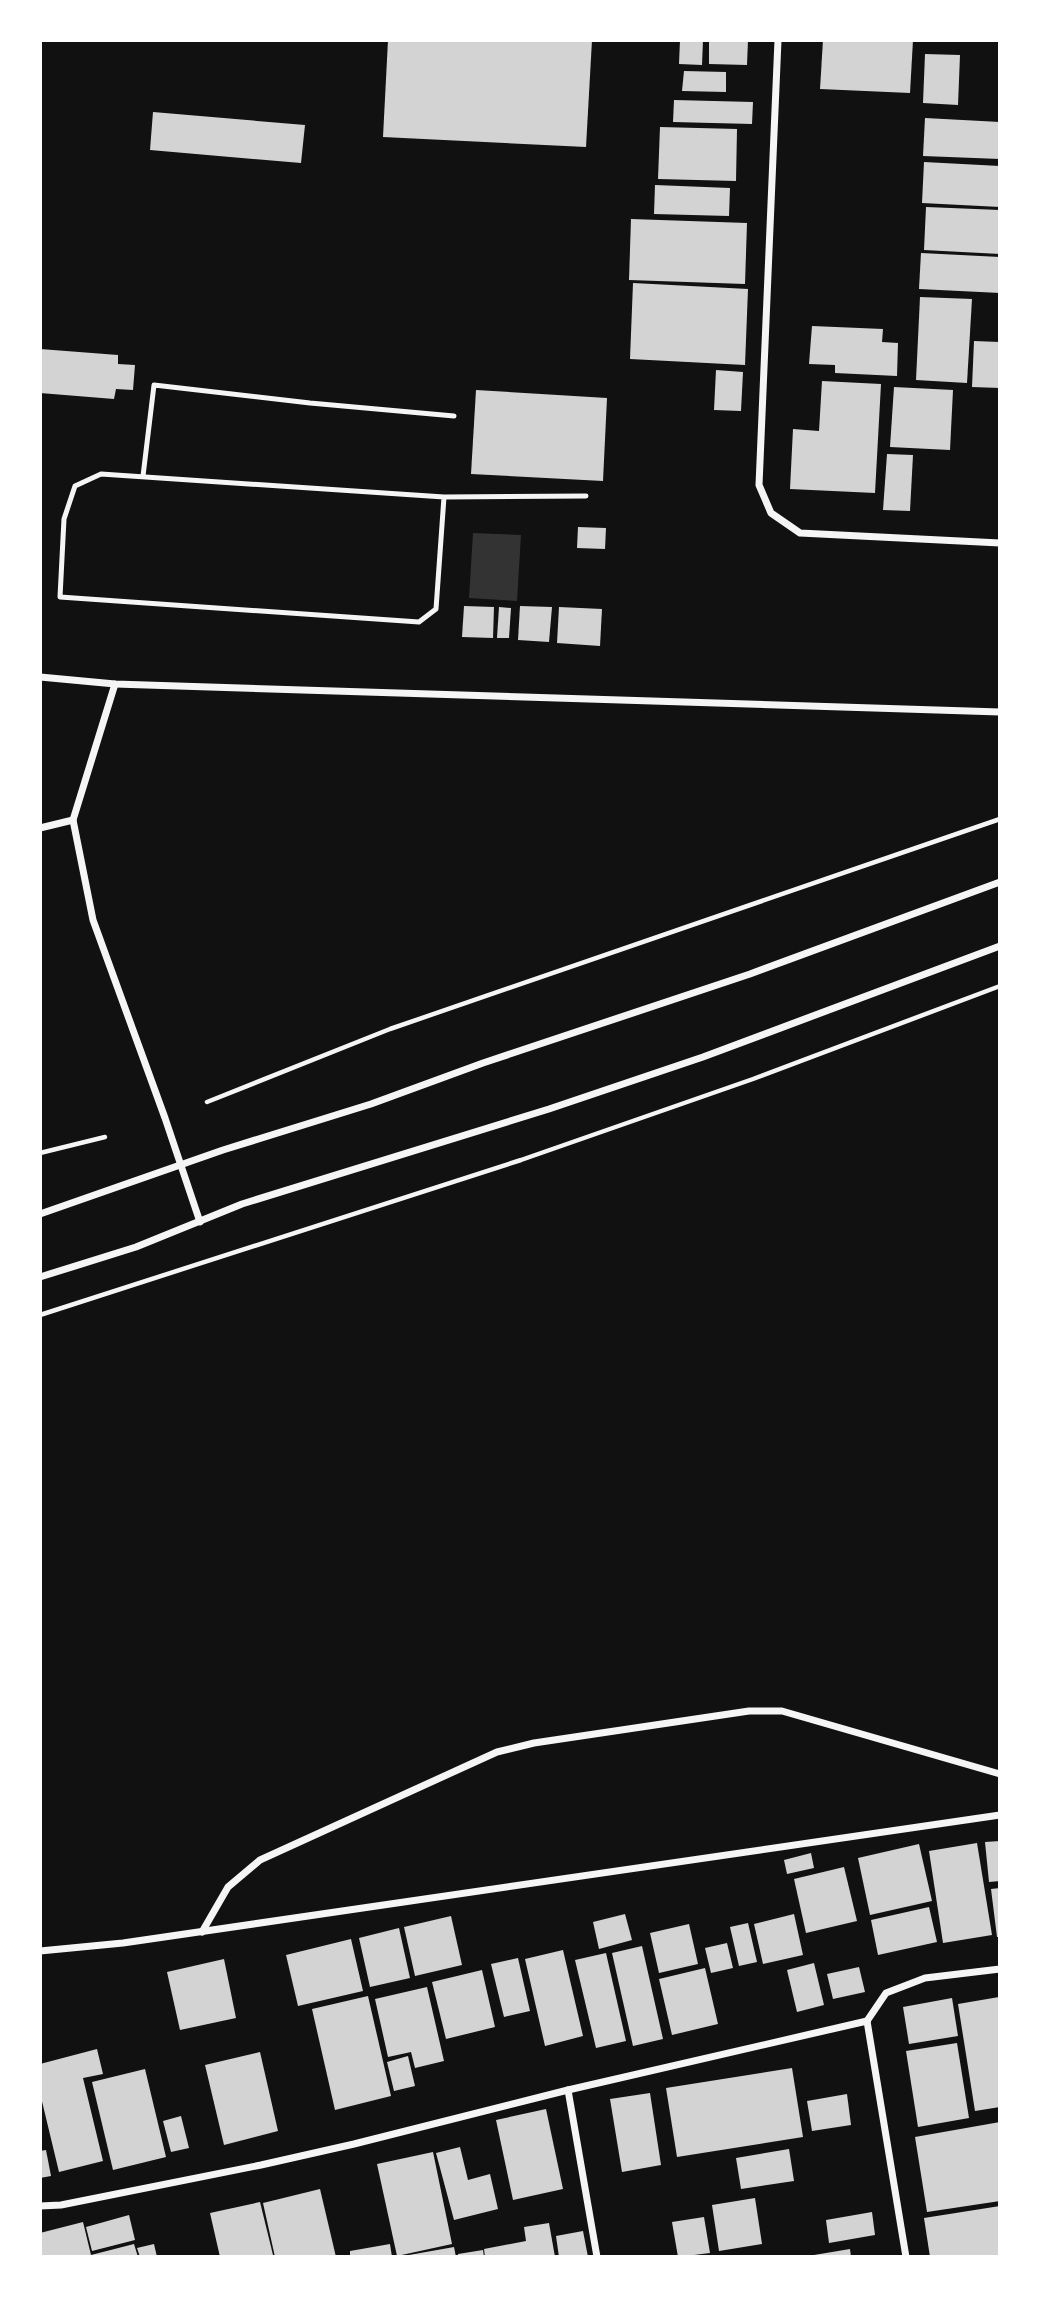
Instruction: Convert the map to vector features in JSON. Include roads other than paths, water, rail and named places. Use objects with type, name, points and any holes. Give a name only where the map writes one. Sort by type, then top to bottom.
[{"type":"street","points":[[778,40],[759,485],[771,513],[800,533],[1000,543]]},
{"type":"street","points":[[40,677],[115,684],[1000,712]]},
{"type":"street","points":[[115,684],[73,820],[93,920],[200,1222]]},
{"type":"street","points":[[40,828],[73,820]]},
{"type":"street","points":[[40,1214],[223,1150],[370,1104],[483,1063],[737,979],[1000,882]]},
{"type":"street","points":[[40,1277],[136,1247],[242,1204],[549,1109],[703,1057],[1000,946]]},
{"type":"street","points":[[202,1932],[228,1887],[260,1860],[461,1767],[497,1752],[534,1742],[749,1711],[782,1711],[1000,1774]]},
{"type":"street","points":[[40,1951],[202,1932],[1000,1815]]},
{"type":"street","points":[[40,2206],[61,2205],[261,2165],[867,2021],[886,1993],[925,1978],[1000,1969]]},
{"type":"street","points":[[867,2021],[906,2257]]},
{"type":"street","points":[[568,2090],[597,2257]]},
{"type":"lane","points":[[143,476],[154,385],[454,416]]},
{"type":"lane","points":[[444,497],[436,609],[419,622],[60,597],[64,519],[75,486],[101,474],[444,497],[586,496]]}]
